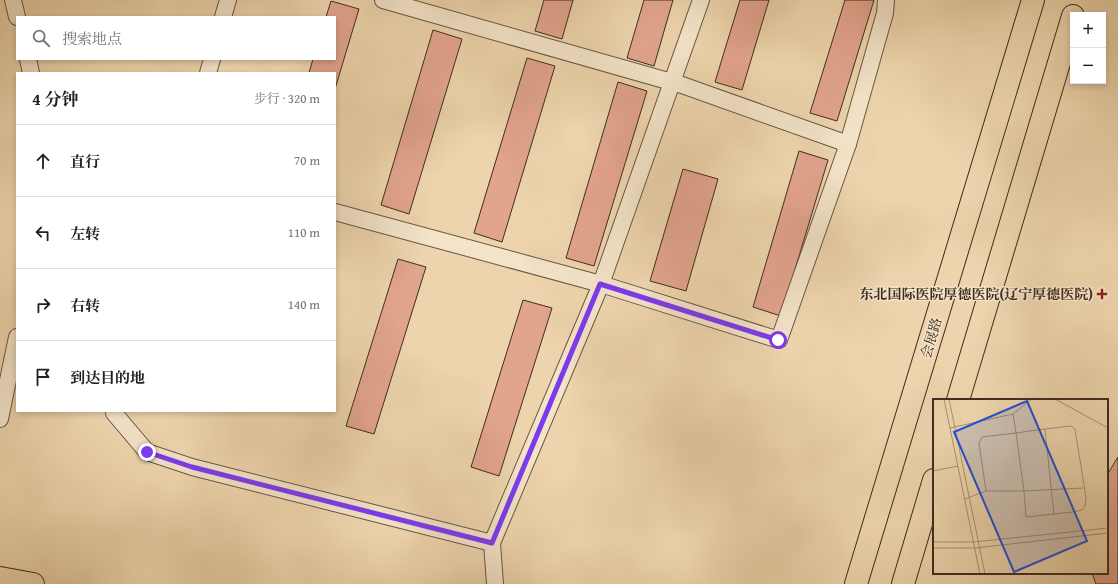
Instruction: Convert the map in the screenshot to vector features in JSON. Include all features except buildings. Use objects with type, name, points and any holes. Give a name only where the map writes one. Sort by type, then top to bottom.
[{"type":"main road","name":"会展路","points":[[856,584],[1033,0]]},
{"type":"main road","points":[[1074,12],[1078,0]]},
{"type":"main road","points":[[958,399],[1070,25]]},
{"type":"main road","points":[[903,584],[933,483]]},
{"type":"main road","points":[[0,578],[34,584]]},
{"type":"street","points":[[13,0],[17,16]]},
{"type":"street","points":[[223,16],[228,0]]},
{"type":"street","points":[[383,0],[673,82],[848,144]]},
{"type":"street","points":[[495,584],[492,543],[600,284],[701,0]]},
{"type":"street","points":[[336,212],[600,284],[778,340],[848,144],[885,13],[886,0]]},
{"type":"street","points":[[28,60],[31,72]]},
{"type":"street","points":[[208,72],[212,60]]},
{"type":"street","points":[[0,419],[16,342]]},
{"type":"street","points":[[114,412],[147,452],[192,467],[492,543]]},
{"type":"place","name":"东北国际医院厚德医院(辽宁厚德医院)","points":[[1102,294]]},
{"type":"route","points":[[147,452],[192,467],[492,543],[600,284],[778,340]]}]
